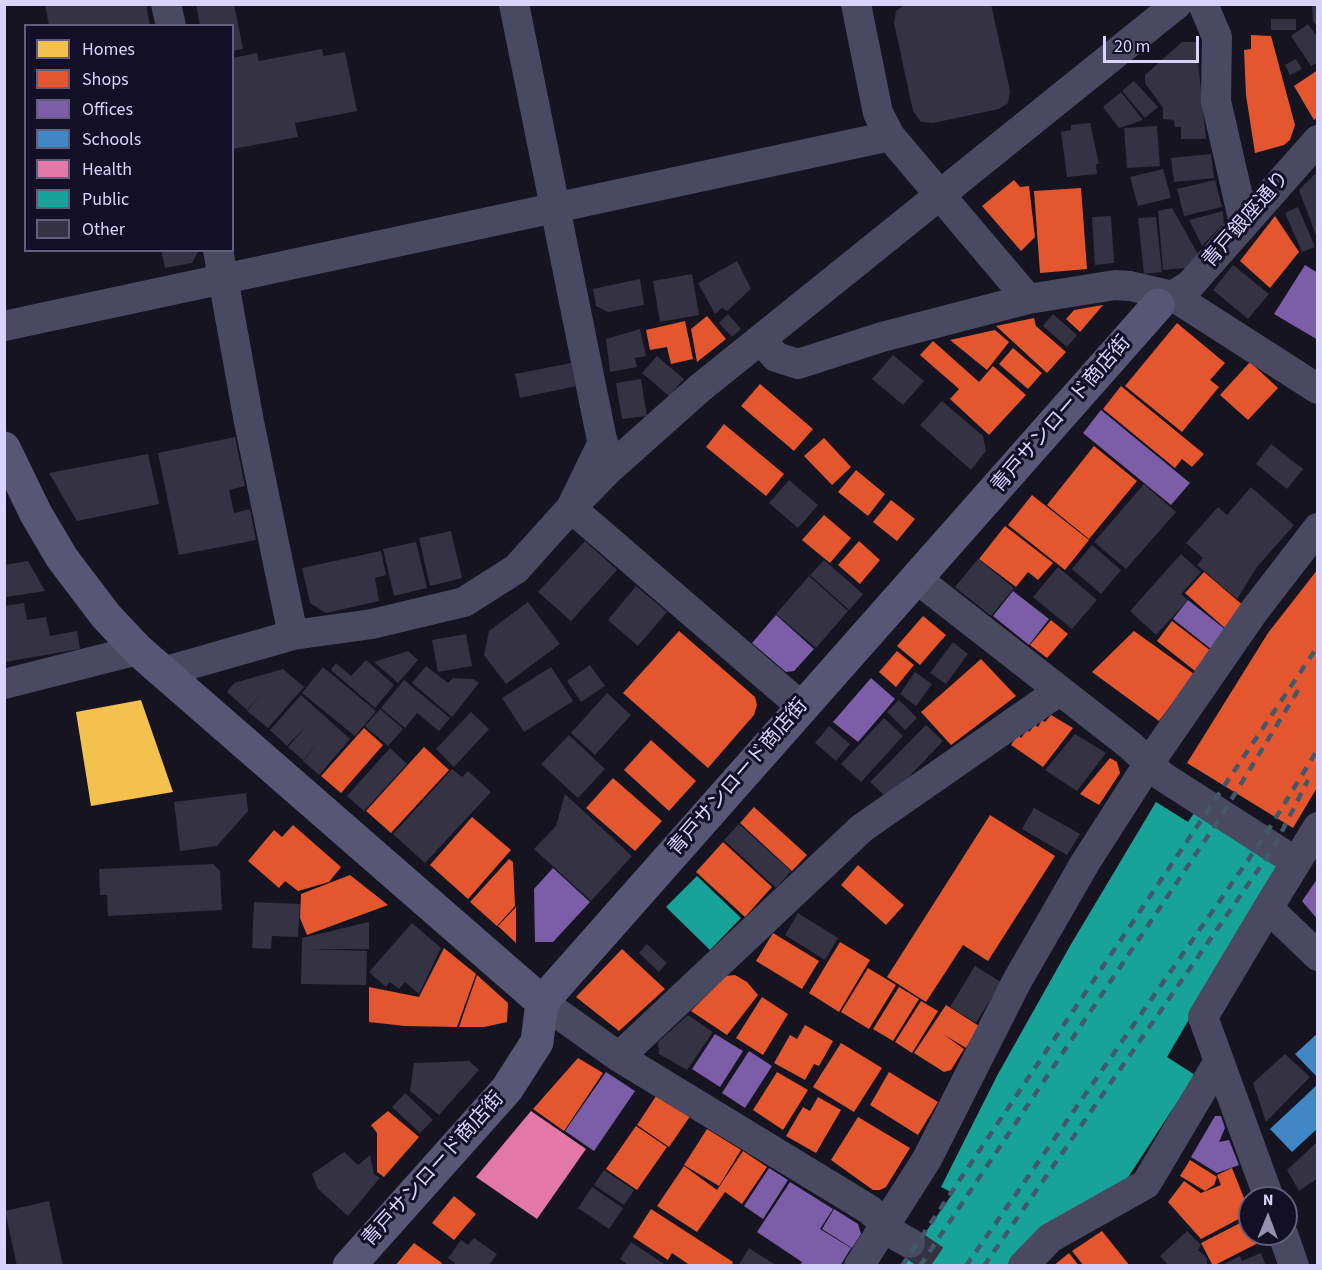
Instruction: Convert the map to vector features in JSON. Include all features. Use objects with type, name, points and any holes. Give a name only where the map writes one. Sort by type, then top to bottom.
[{"type":"street","points":[[166,4],[171,24]]},
{"type":"street","points":[[514,4],[608,470]]},
{"type":"street","points":[[856,4],[878,113],[890,136],[1028,299]]},
{"type":"street","points":[[163,672],[293,635],[372,624],[464,602],[516,569],[608,470],[700,388],[762,341],[940,194],[1177,4]]},
{"type":"street","points":[[1203,4],[1217,37],[1216,101],[1244,224]]},
{"type":"street","points":[[4,326],[221,264],[556,209],[890,136]]},
{"type":"street","name":"青戸銀座通り","points":[[1165,301],[1190,285],[1317,140]]},
{"type":"street","points":[[221,264],[249,422],[293,635]]},
{"type":"street","points":[[762,341],[776,357],[798,364],[882,337],[1028,299],[1115,285],[1165,301],[1317,389]]},
{"type":"street","name":"青戸サンロード商店街","points":[[349,1266],[507,1089],[537,1042],[542,1002],[1165,301]]},
{"type":"street","points":[[571,508],[603,442]]},
{"type":"street","points":[[4,448],[31,505],[62,558],[106,616],[138,650],[163,672],[542,1002],[620,1057],[850,1198],[887,1225],[897,1236],[910,1243]]},
{"type":"street","points":[[571,508],[802,707]]},
{"type":"street","points":[[859,1266],[927,1159],[1017,981],[1085,863],[1149,763],[1254,611],[1317,528]]},
{"type":"street","points":[[916,579],[1149,763],[1162,776],[1296,862]]},
{"type":"street","points":[[4,684],[138,650]]},
{"type":"street","points":[[620,1057],[862,828],[1059,691]]},
{"type":"street","points":[[1265,1186],[1203,1017],[1317,826]]},
{"type":"street","points":[[1268,908],[1317,956]]},
{"type":"street","points":[[1023,1266],[1050,1238],[1146,1184],[1219,1061]]},
{"type":"street","points":[[1287,1246],[1294,1266]]},
{"type":"building: Homes","points":[[141,700],[173,792],[91,806],[76,712]]},
{"type":"building: Shops","points":[[1251,35],[1271,36],[1295,125],[1290,140],[1284,145],[1255,153],[1246,95],[1244,50],[1251,49]]},
{"type":"building: Shops","points":[[1318,70],[1318,116],[1314,120],[1294,86]]},
{"type":"building: Shops","points":[[1014,180],[1020,187],[1029,186],[1035,237],[1021,251],[982,206]]},
{"type":"building: Shops","points":[[1081,188],[1087,269],[1040,273],[1034,191]]},
{"type":"building: Shops","points":[[1275,216],[1299,252],[1270,288],[1240,261]]},
{"type":"building: Shops","points":[[1103,305],[1080,332],[1066,319],[1074,310]]},
{"type":"building: Shops","points":[[707,316],[726,339],[697,362],[691,329]]},
{"type":"building: Shops","points":[[1034,318],[1036,326],[1066,352],[1047,373],[996,326]]},
{"type":"building: Shops","points":[[685,321],[693,359],[671,364],[667,347],[650,350],[646,330]]},
{"type":"building: Shops","points":[[1177,323],[1225,363],[1210,380],[1219,387],[1182,432],[1125,386]]},
{"type":"building: Shops","points":[[995,330],[1009,342],[987,370],[950,340]]},
{"type":"building: Shops","points":[[933,341],[979,382],[993,366],[1026,395],[989,435],[950,399],[959,389],[920,355]]},
{"type":"building: Shops","points":[[1013,348],[1042,373],[1028,389],[999,364]]},
{"type":"building: Shops","points":[[1250,362],[1278,388],[1248,420],[1220,395]]},
{"type":"building: Shops","points":[[760,384],[813,429],[794,451],[741,406]]},
{"type":"building: Shops","points":[[1121,386],[1204,454],[1192,467],[1182,459],[1175,468],[1103,409]]},
{"type":"building: Shops","points":[[724,424],[784,474],[766,496],[706,447]]},
{"type":"building: Shops","points":[[824,438],[851,467],[832,485],[804,456]]},
{"type":"building: Shops","points":[[1094,446],[1137,481],[1089,539],[1047,505]]},
{"type":"building: Shops","points":[[856,470],[885,494],[868,516],[838,492]]},
{"type":"building: Shops","points":[[1032,495],[1089,540],[1065,570],[1008,525]]},
{"type":"building: Shops","points":[[891,500],[915,519],[897,541],[873,522]]},
{"type":"building: Shops","points":[[824,515],[851,538],[830,563],[802,540]]},
{"type":"building: Shops","points":[[1005,526],[1053,563],[1038,580],[1028,572],[1016,587],[979,559]]},
{"type":"building: Shops","points":[[859,541],[880,560],[860,584],[838,565]]},
{"type":"building: Shops","points":[[1318,569],[1318,786],[1293,828],[1187,763],[1268,633]]},
{"type":"building: Shops","points":[[1204,572],[1245,607],[1226,629],[1185,593]]},
{"type":"building: Shops","points":[[923,616],[946,635],[920,665],[897,646]]},
{"type":"building: Shops","points":[[1051,620],[1068,634],[1047,658],[1030,645]]},
{"type":"building: Shops","points":[[1172,621],[1211,651],[1195,671],[1157,641]]},
{"type":"building: Shops","points":[[679,631],[755,697],[757,705],[754,715],[708,768],[623,693]]},
{"type":"building: Shops","points":[[1134,631],[1194,674],[1159,721],[1092,672]]},
{"type":"building: Shops","points":[[897,651],[914,665],[896,687],[879,672]]},
{"type":"building: Shops","points":[[981,659],[1016,696],[951,745],[921,712]]},
{"type":"building: Shops","points":[[1051,715],[1073,728],[1043,767],[1011,745],[1018,735],[1021,738],[1027,730],[1029,732],[1035,725],[1038,727],[1042,720],[1045,722]]},
{"type":"building: Shops","points":[[364,728],[383,745],[341,793],[321,776]]},
{"type":"building: Shops","points":[[651,740],[696,781],[669,811],[624,770]]},
{"type":"building: Shops","points":[[424,747],[449,770],[391,833],[366,811]]},
{"type":"building: Shops","points":[[1110,758],[1117,762],[1120,773],[1099,805],[1080,794]]},
{"type":"building: Shops","points":[[613,778],[662,821],[635,851],[586,808]]},
{"type":"building: Shops","points":[[754,807],[807,855],[792,871],[740,823]]},
{"type":"building: Shops","points":[[990,815],[1055,856],[988,961],[963,945],[926,1002],[887,977]]},
{"type":"building: Shops","points":[[472,817],[511,850],[468,899],[430,865]]},
{"type":"building: Shops","points":[[293,825],[341,867],[329,882],[298,891],[285,881],[279,888],[248,861],[274,830],[282,837]]},
{"type":"building: Shops","points":[[723,842],[772,887],[745,917],[696,872]]},
{"type":"building: Shops","points":[[509,859],[513,862],[515,906],[497,926],[470,902]]},
{"type":"building: Shops","points":[[858,865],[904,905],[886,925],[841,885]]},
{"type":"building: Shops","points":[[350,875],[388,905],[307,935],[300,918],[301,894]]},
{"type":"building: Shops","points":[[516,907],[516,943],[498,926]]},
{"type":"building: Shops","points":[[773,933],[819,961],[802,989],[756,961]]},
{"type":"building: Shops","points":[[840,942],[870,960],[839,1012],[809,993]]},
{"type":"building: Shops","points":[[444,948],[476,974],[457,1027],[405,1026],[369,1022],[369,987],[419,997]]},
{"type":"building: Shops","points":[[622,949],[665,989],[619,1031],[576,997]]},
{"type":"building: Shops","points":[[868,968],[896,985],[869,1029],[841,1012]]},
{"type":"building: Shops","points":[[477,975],[508,1003],[507,1022],[484,1027],[459,1027]]},
{"type":"building: Shops","points":[[735,975],[747,982],[758,995],[727,1035],[691,1011],[726,976]]},
{"type":"building: Shops","points":[[899,987],[919,999],[893,1041],[873,1029]]},
{"type":"building: Shops","points":[[762,997],[788,1014],[763,1055],[736,1038]]},
{"type":"building: Shops","points":[[921,1001],[938,1011],[912,1053],[895,1042]]},
{"type":"building: Shops","points":[[946,1005],[979,1026],[966,1048],[943,1034],[964,1049],[951,1070],[944,1072],[914,1053]]},
{"type":"building: Shops","points":[[805,1025],[833,1041],[819,1066],[814,1064],[805,1080],[774,1063],[790,1035],[797,1039]]},
{"type":"building: Shops","points":[[841,1043],[882,1068],[854,1112],[813,1087]]},
{"type":"building: Shops","points":[[578,1058],[603,1073],[564,1131],[533,1109]]},
{"type":"building: Shops","points":[[777,1072],[808,1090],[783,1130],[753,1110]]},
{"type":"building: Shops","points":[[889,1072],[938,1102],[918,1135],[870,1105]]},
{"type":"building: Shops","points":[[660,1090],[693,1112],[669,1147],[637,1125]]},
{"type":"building: Shops","points":[[818,1097],[841,1110],[816,1153],[786,1136],[803,1107],[810,1111]]},
{"type":"building: Shops","points":[[388,1111],[419,1137],[384,1177],[377,1172],[377,1133],[371,1125]]},
{"type":"building: Shops","points":[[858,1117],[910,1148],[886,1187],[880,1190],[873,1190],[831,1160]]},
{"type":"building: Shops","points":[[636,1126],[667,1147],[637,1190],[606,1169]]},
{"type":"building: Shops","points":[[707,1129],[741,1150],[719,1186],[684,1165]]},
{"type":"building: Shops","points":[[743,1151],[767,1167],[742,1204],[725,1192],[697,1232],[657,1206],[684,1166],[717,1190]]},
{"type":"building: Shops","points":[[1190,1160],[1217,1177],[1214,1185],[1205,1191],[1180,1176]]},
{"type":"building: Shops","points":[[1232,1168],[1239,1186],[1238,1219],[1201,1239],[1168,1202],[1184,1181],[1201,1193],[1221,1185],[1217,1175]]},
{"type":"building: Shops","points":[[454,1196],[476,1214],[454,1240],[432,1223]]},
{"type":"building: Shops","points":[[651,1209],[733,1262],[731,1266],[691,1266],[672,1253],[668,1260],[633,1237]]},
{"type":"building: Shops","points":[[1238,1224],[1238,1246],[1252,1246],[1213,1266],[1201,1243]]},
{"type":"building: Shops","points":[[1102,1231],[1130,1266],[1084,1266],[1072,1251]]},
{"type":"building: Shops","points":[[414,1243],[442,1263],[440,1266],[395,1266]]},
{"type":"building: Shops","points":[[1069,1253],[1079,1266],[1053,1266]]},
{"type":"building: Offices","points":[[1305,265],[1318,273],[1318,340],[1274,314]]},
{"type":"building: Offices","points":[[1101,410],[1190,483],[1171,505],[1083,433]]},
{"type":"building: Offices","points":[[1013,591],[1049,619],[1029,645],[993,616]]},
{"type":"building: Offices","points":[[1188,600],[1226,630],[1211,649],[1173,619]]},
{"type":"building: Offices","points":[[776,615],[814,649],[794,671],[786,672],[752,643]]},
{"type":"building: Offices","points":[[871,678],[895,699],[858,742],[833,722]]},
{"type":"building: Offices","points":[[553,868],[590,902],[553,942],[535,942],[534,889]]},
{"type":"building: Offices","points":[[1318,878],[1318,920],[1302,901]]},
{"type":"building: Offices","points":[[715,1034],[743,1051],[720,1087],[692,1069]]},
{"type":"building: Offices","points":[[749,1051],[772,1066],[745,1108],[722,1093]]},
{"type":"building: Offices","points":[[606,1072],[635,1091],[594,1151],[565,1131]]},
{"type":"building: Offices","points":[[1215,1116],[1221,1116],[1225,1128],[1219,1142],[1229,1140],[1239,1165],[1217,1173],[1191,1157]]},
{"type":"building: Offices","points":[[769,1168],[788,1180],[763,1219],[744,1206]]},
{"type":"building: Offices","points":[[790,1182],[833,1209],[820,1229],[851,1248],[840,1266],[800,1266],[802,1262],[757,1232]]},
{"type":"building: Offices","points":[[834,1209],[858,1224],[861,1234],[852,1248],[822,1229]]},
{"type":"building: Schools","points":[[1318,1033],[1318,1078],[1295,1054]]},
{"type":"building: Schools","points":[[1318,1084],[1318,1128],[1292,1152],[1270,1129]]},
{"type":"building: Health","points":[[531,1111],[586,1149],[537,1219],[476,1177]]},
{"type":"building: Public","points":[[1207,794],[1292,844],[1167,1057],[1195,1075],[1123,1185],[1017,1266],[902,1266],[953,1193],[941,1187],[998,1074],[1070,946],[1156,802],[1188,822]]},
{"type":"building: Public","points":[[697,876],[741,918],[710,950],[666,907]]},
{"type":"building: Other","points":[[45,4],[146,4],[150,24],[49,24]]},
{"type":"building: Other","points":[[196,4],[234,4],[243,49],[234,51],[234,24],[200,24]]},
{"type":"building: Other","points":[[906,4],[991,4],[1010,91],[1008,103],[999,109],[933,123],[921,122],[913,111],[894,23],[896,11]]},
{"type":"building: Other","points":[[1312,4],[1318,4],[1318,28],[1313,21]]},
{"type":"building: Other","points":[[1271,19],[1296,19],[1296,30],[1271,30]]},
{"type":"building: Other","points":[[1308,24],[1318,38],[1318,62],[1311,66],[1291,36]]},
{"type":"building: Other","points":[[1182,42],[1196,42],[1206,139],[1181,139],[1181,127],[1175,127],[1174,120],[1163,119],[1163,108],[1145,83],[1145,75]]},
{"type":"building: Other","points":[[322,49],[323,56],[345,52],[357,111],[295,123],[298,137],[234,149],[234,58],[257,53],[259,61]]},
{"type":"building: Other","points":[[1296,59],[1302,69],[1290,75],[1285,65]]},
{"type":"building: Other","points":[[1134,81],[1158,107],[1145,118],[1122,91]]},
{"type":"building: Other","points":[[1121,92],[1143,120],[1119,128],[1103,107]]},
{"type":"building: Other","points":[[1090,123],[1099,164],[1096,164],[1097,174],[1067,177],[1061,132],[1071,130],[1071,125]]},
{"type":"building: Other","points":[[1157,126],[1160,166],[1127,168],[1124,128]]},
{"type":"building: Other","points":[[1211,154],[1214,178],[1174,182],[1171,158]]},
{"type":"building: Other","points":[[1163,169],[1171,198],[1138,206],[1130,177]]},
{"type":"building: Other","points":[[1318,171],[1318,238],[1317,238],[1299,190]]},
{"type":"building: Other","points":[[1215,180],[1222,207],[1184,216],[1177,189]]},
{"type":"building: Other","points":[[1298,207],[1315,247],[1302,252],[1285,213]]},
{"type":"building: Other","points":[[1172,208],[1198,254],[1185,268],[1163,270],[1158,211]]},
{"type":"building: Other","points":[[1223,211],[1224,223],[1202,246],[1189,220]]},
{"type":"building: Other","points":[[1111,216],[1114,263],[1095,265],[1092,217]]},
{"type":"building: Other","points":[[1156,217],[1162,272],[1144,274],[1138,218]]},
{"type":"building: Other","points":[[161,252],[198,252],[192,263],[165,268]]},
{"type":"building: Other","points":[[737,261],[751,289],[727,311],[722,308],[715,314],[698,283]]},
{"type":"building: Other","points":[[1233,265],[1269,294],[1248,319],[1213,290]]},
{"type":"building: Other","points":[[692,274],[699,315],[660,322],[653,281]]},
{"type":"building: Other","points":[[640,279],[644,305],[608,312],[596,306],[593,289]]},
{"type":"building: Other","points":[[728,314],[741,329],[732,337],[719,323]]},
{"type":"building: Other","points":[[1053,314],[1077,335],[1067,347],[1043,326]]},
{"type":"building: Other","points":[[640,329],[646,356],[635,358],[637,367],[610,372],[606,339]]},
{"type":"building: Other","points":[[893,355],[924,381],[903,405],[872,379]]},
{"type":"building: Other","points":[[657,356],[684,379],[669,396],[642,373]]},
{"type":"building: Other","points":[[571,363],[576,386],[520,398],[515,374]]},
{"type":"building: Other","points":[[641,379],[647,416],[622,419],[616,383]]},
{"type":"building: Other","points":[[942,401],[983,436],[986,451],[971,470],[920,425]]},
{"type":"building: Other","points":[[235,437],[245,486],[229,490],[234,513],[250,509],[256,540],[179,555],[158,453]]},
{"type":"building: Other","points":[[1271,444],[1303,469],[1287,489],[1256,464]]},
{"type":"building: Other","points":[[148,454],[159,504],[77,521],[49,473]]},
{"type":"building: Other","points":[[789,480],[818,505],[798,528],[769,503]]},
{"type":"building: Other","points":[[1144,484],[1176,512],[1126,569],[1094,542]]},
{"type":"building: Other","points":[[1251,487],[1294,525],[1257,567],[1237,599],[1197,565],[1203,558],[1186,543],[1218,507],[1227,515]]},
{"type":"building: Other","points":[[451,531],[462,578],[430,586],[419,538]]},
{"type":"building: Other","points":[[585,541],[617,570],[571,621],[538,592]]},
{"type":"building: Other","points":[[416,542],[427,588],[394,596],[383,549]]},
{"type":"building: Other","points":[[1092,545],[1121,570],[1101,594],[1072,569]]},
{"type":"building: Other","points":[[381,551],[386,575],[375,578],[379,601],[326,613],[310,603],[302,568]]},
{"type":"building: Other","points":[[1181,554],[1201,572],[1181,594],[1188,600],[1156,635],[1130,611]]},
{"type":"building: Other","points":[[978,559],[1014,588],[991,616],[955,587]]},
{"type":"building: Other","points":[[824,560],[863,594],[849,610],[810,575]]},
{"type":"building: Other","points":[[28,561],[45,591],[6,597],[4,565]]},
{"type":"building: Other","points":[[1058,567],[1097,600],[1072,629],[1033,597]]},
{"type":"building: Other","points":[[809,576],[848,611],[816,648],[776,614]]},
{"type":"building: Other","points":[[636,586],[667,612],[638,646],[608,620]]},
{"type":"building: Other","points":[[528,602],[560,644],[506,684],[484,655],[489,631]]},
{"type":"building: Other","points":[[24,603],[27,620],[46,617],[50,636],[77,631],[80,649],[5,662],[4,606]]},
{"type":"building: Other","points":[[466,634],[472,666],[438,672],[432,640]]},
{"type":"building: Other","points":[[953,642],[968,654],[946,684],[930,673]]},
{"type":"building: Other","points":[[408,651],[418,660],[398,683],[374,662]]},
{"type":"building: Other","points":[[366,660],[394,685],[375,708],[331,670],[336,663],[351,676]]},
{"type":"building: Other","points":[[590,665],[605,686],[581,702],[567,681]]},
{"type":"building: Other","points":[[426,666],[448,683],[453,678],[473,679],[479,683],[452,717],[412,683]]},
{"type":"building: Other","points":[[323,667],[376,711],[355,736],[302,693]]},
{"type":"building: Other","points":[[551,667],[573,701],[524,732],[502,698]]},
{"type":"building: Other","points":[[283,669],[304,687],[268,728],[247,711],[263,692],[247,710],[227,692],[234,683]]},
{"type":"building: Other","points":[[915,672],[932,684],[916,706],[900,694]]},
{"type":"building: Other","points":[[404,680],[450,718],[439,731],[417,713],[405,728],[381,708]]},
{"type":"building: Other","points":[[607,693],[631,715],[595,755],[571,733]]},
{"type":"building: Other","points":[[301,695],[350,739],[319,775],[303,761],[318,743],[303,760],[288,747],[307,725],[287,746],[270,730]]},
{"type":"building: Other","points":[[899,700],[917,718],[905,730],[887,712]]},
{"type":"building: Other","points":[[380,709],[403,729],[388,746],[365,726]]},
{"type":"building: Other","points":[[471,712],[489,729],[454,767],[436,749]]},
{"type":"building: Other","points":[[884,718],[903,736],[861,782],[841,764]]},
{"type":"building: Other","points":[[926,725],[943,741],[888,799],[870,782]]},
{"type":"building: Other","points":[[829,726],[850,744],[836,761],[815,743]]},
{"type":"building: Other","points":[[1075,734],[1106,753],[1077,791],[1045,770]]},
{"type":"building: Other","points":[[569,735],[605,769],[578,798],[541,764]]},
{"type":"building: Other","points":[[390,748],[407,764],[364,811],[347,796]]},
{"type":"building: Other","points":[[452,769],[462,777],[468,771],[491,792],[425,863],[393,834]]},
{"type":"building: Other","points":[[246,793],[248,811],[217,846],[180,851],[174,802]]},
{"type":"building: Other","points":[[565,794],[632,856],[591,901],[534,849],[556,826]]},
{"type":"building: Other","points":[[1034,808],[1080,834],[1067,855],[1022,829]]},
{"type":"building: Other","points":[[739,824],[791,871],[776,888],[724,840]]},
{"type":"building: Other","points":[[213,864],[220,871],[222,910],[108,916],[107,895],[100,895],[99,869]]},
{"type":"building: Other","points":[[254,902],[300,904],[298,937],[272,936],[271,949],[252,948]]},
{"type":"building: Other","points":[[798,913],[838,938],[825,960],[785,935]]},
{"type":"building: Other","points":[[369,922],[369,949],[311,949],[367,951],[366,985],[301,984],[302,938]]},
{"type":"building: Other","points":[[412,923],[441,948],[419,994],[405,982],[399,989],[390,982],[386,987],[369,972]]},
{"type":"building: Other","points":[[647,944],[667,963],[659,972],[639,953]]},
{"type":"building: Other","points":[[975,966],[1001,982],[976,1023],[950,1007]]},
{"type":"building: Other","points":[[688,1015],[713,1032],[687,1070],[659,1054],[658,1042]]},
{"type":"building: Other","points":[[1285,1054],[1310,1077],[1266,1122],[1253,1083]]},
{"type":"building: Other","points":[[469,1061],[479,1070],[439,1115],[410,1091],[414,1063]]},
{"type":"building: Other","points":[[405,1093],[433,1120],[420,1133],[392,1107]]},
{"type":"building: Other","points":[[1318,1141],[1318,1178],[1299,1191],[1287,1170]]},
{"type":"building: Other","points":[[344,1152],[358,1165],[370,1155],[374,1174],[380,1178],[348,1216],[318,1189],[312,1174]]},
{"type":"building: Other","points":[[604,1170],[634,1190],[624,1205],[594,1185]]},
{"type":"building: Other","points":[[592,1187],[623,1208],[609,1229],[578,1208]]},
{"type":"building: Other","points":[[49,1201],[63,1266],[17,1266],[5,1211]]},
{"type":"building: Other","points":[[1187,1231],[1201,1245],[1198,1250],[1207,1258],[1207,1266],[1169,1266],[1160,1256]]},
{"type":"building: Other","points":[[474,1238],[497,1254],[488,1266],[454,1266],[455,1263],[448,1258],[461,1240],[468,1245]]},
{"type":"building: Other","points":[[631,1242],[664,1264],[663,1266],[624,1266],[626,1263],[620,1259]]},
{"type":"building: Other","points":[[749,1248],[777,1266],[738,1266]]},
{"type":"building: Other","points":[[1261,1253],[1266,1266],[1220,1266],[1240,1256],[1242,1261]]},
{"type":"tunnel","points":[[910,1243],[944,1266]]},
{"type":"railway","points":[[902,1266],[1318,646]]},
{"type":"railway","points":[[920,1266],[1222,815],[1300,687]]},
{"type":"railway","points":[[966,1266],[1262,840],[1318,749]]},
{"type":"railway","points":[[984,1266],[1274,847],[1308,780]]}]
